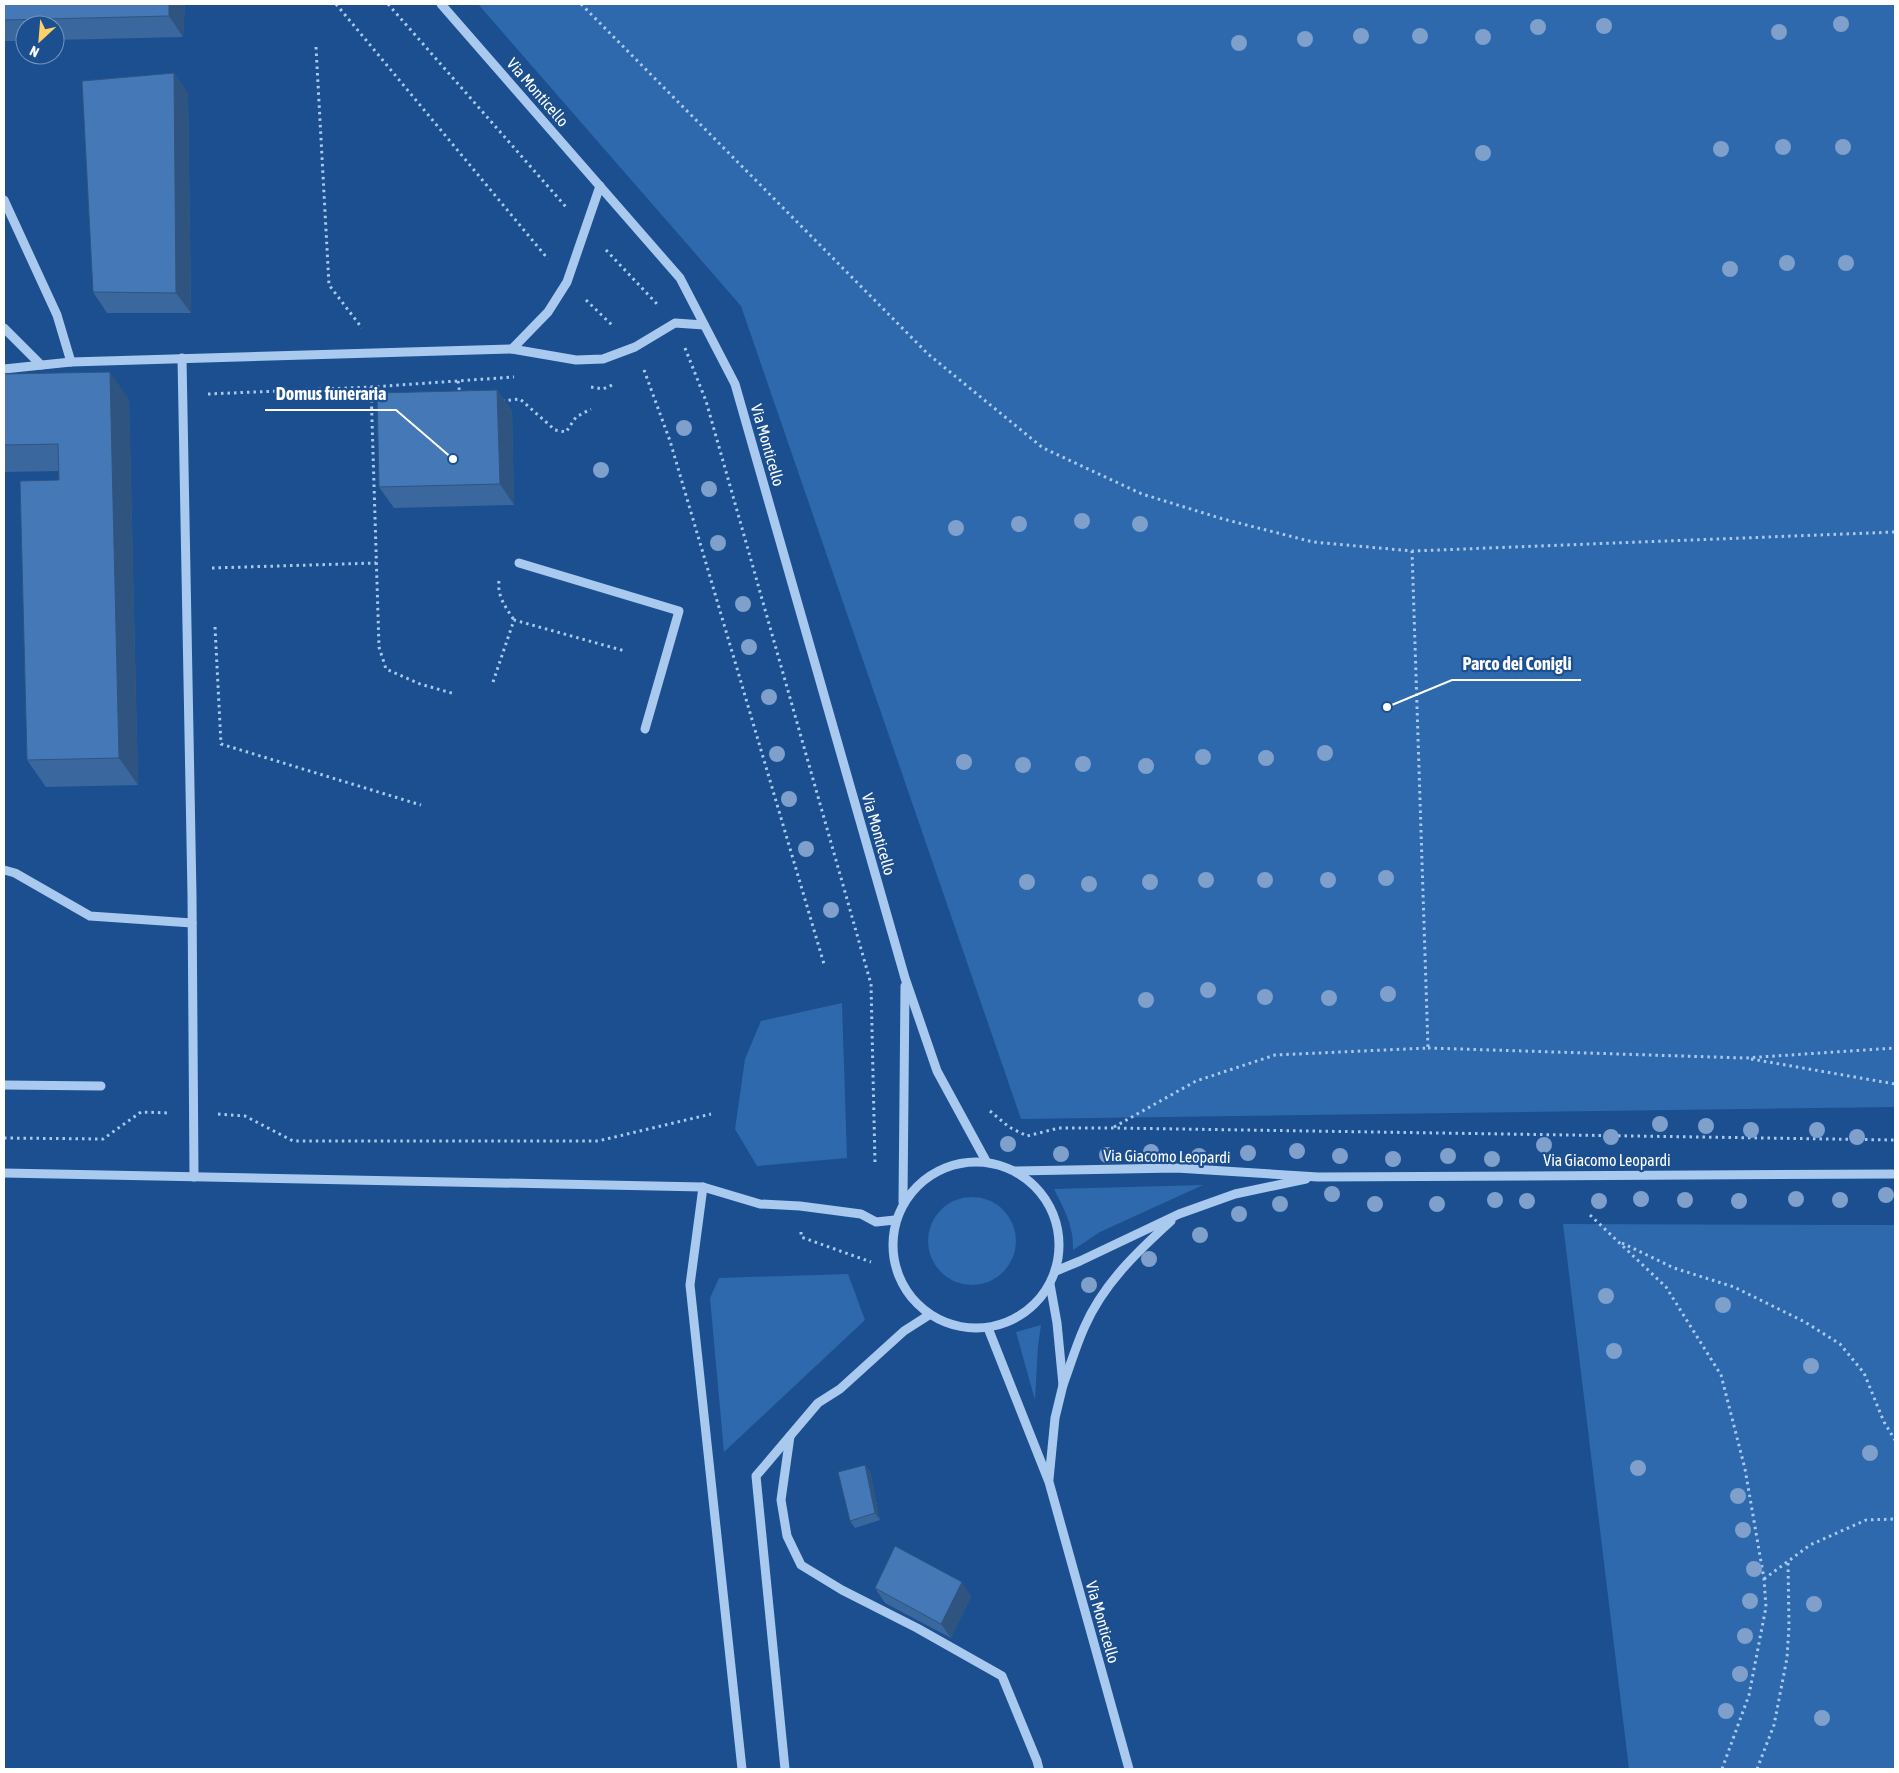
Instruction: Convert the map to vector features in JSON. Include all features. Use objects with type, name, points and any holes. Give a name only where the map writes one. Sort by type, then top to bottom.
[{"type":"street","name":"Via Monticello","points":[[441,4],[680,278],[735,384],[905,978],[937,1071],[986,1161]]},
{"type":"street","points":[[512,349],[548,312],[567,282],[600,186]]},
{"type":"street","points":[[4,200],[57,315],[71,362]]},
{"type":"street","points":[[4,369],[71,362],[512,349],[576,360],[603,359],[635,347],[675,323],[704,325]]},
{"type":"street","points":[[4,328],[41,365]]},
{"type":"street","points":[[182,358],[192,923],[194,1177]]},
{"type":"street","points":[[519,563],[679,611],[645,728]]},
{"type":"street","points":[[4,870],[15,873],[90,916],[192,923]]},
{"type":"street","name":"Via Monticello","points":[[903,1202],[905,978]]},
{"type":"street","points":[[4,1084],[101,1086]]},
{"type":"street","points":[[986,1161],[1015,1171],[1034,1185],[1049,1203],[1057,1225],[1060,1248],[1056,1271],[1050,1284],[1034,1305],[1013,1320],[988,1328],[958,1327],[929,1315],[901,1284],[890,1254],[895,1220],[903,1202],[918,1183],[938,1169],[961,1162],[986,1161]]},
{"type":"street","name":"Via Giacomo Leopardi","points":[[1015,1171],[1176,1168],[1318,1176],[1895,1174]]},
{"type":"street","points":[[4,1173],[703,1187],[760,1204],[800,1206],[861,1214],[876,1222],[895,1220]]},
{"type":"street","name":"Via Giacomo Leopardi","points":[[1056,1271],[1179,1214],[1235,1194],[1318,1176]]},
{"type":"street","points":[[703,1187],[690,1285],[742,1769]]},
{"type":"street","name":"Via Giacomo Leopardi","points":[[1063,1385],[1085,1326],[1110,1283],[1134,1255],[1179,1214]]},
{"type":"street","name":"Via Monticello","points":[[1049,1482],[1056,1418],[1063,1385],[1058,1323],[1050,1284]]},
{"type":"street","points":[[785,1769],[756,1476],[818,1403],[840,1389],[904,1331],[929,1315]]},
{"type":"street","name":"Via Monticello","points":[[988,1328],[1049,1482],[1129,1769]]},
{"type":"street","points":[[790,1436],[781,1500],[787,1536],[801,1565],[842,1590],[917,1628],[1002,1676],[1039,1769]]},
{"type":"path","points":[[336,4],[567,282],[635,347],[670,441],[824,964]]},
{"type":"path","points":[[388,4],[586,229],[675,323],[706,401],[871,984],[875,1169]]},
{"type":"path","points":[[581,4],[928,354],[1043,448],[1142,494],[1223,520],[1313,542],[1412,551],[1895,532]]},
{"type":"path","points":[[316,47],[329,285],[381,352]]},
{"type":"path","points":[[636,374],[644,371]]},
{"type":"path","points":[[202,394],[371,387],[521,377]]},
{"type":"path","points":[[458,381],[460,396]]},
{"type":"path","points":[[585,386],[603,389],[620,382]]},
{"type":"path","points":[[371,387],[379,647],[386,669],[420,684],[455,694]]},
{"type":"path","points":[[500,401],[520,399],[555,430],[566,432],[576,417],[591,409]]},
{"type":"path","points":[[1412,551],[1428,1048]]},
{"type":"path","points":[[212,577],[212,568],[377,563]]},
{"type":"path","points":[[499,581],[498,590],[505,607],[514,620],[626,651]]},
{"type":"path","points":[[493,682],[514,620]]},
{"type":"path","points":[[215,626],[222,744],[421,805]]},
{"type":"path","points":[[1114,1128],[1196,1081],[1275,1055],[1428,1048],[1745,1058],[1895,1048]]},
{"type":"path","points":[[1745,1058],[1895,1084]]},
{"type":"path","points":[[987,1108],[1008,1128],[1027,1136],[1059,1128],[1114,1128],[1895,1140]]},
{"type":"path","points":[[4,1138],[103,1139],[141,1112],[245,1116],[293,1141],[598,1141],[711,1114]]},
{"type":"path","points":[[800,1206],[801,1237],[871,1262]]},
{"type":"path","points":[[1590,1215],[1666,1287],[1721,1375],[1745,1469],[1764,1579],[1766,1607],[1749,1695],[1722,1769]]},
{"type":"path","points":[[1617,1240],[1674,1268],[1734,1287],[1806,1322],[1840,1344],[1864,1373],[1884,1422],[1895,1440]]},
{"type":"path","points":[[1764,1579],[1810,1545],[1866,1520],[1895,1519]]},
{"type":"path","points":[[1757,1769],[1774,1725],[1787,1658],[1789,1626],[1788,1561]]},
{"type":"shaded area","points":[[478,4],[1895,4],[1895,1107],[1021,1119],[741,306]]},
{"type":"shaded area","points":[[842,1003],[847,1158],[757,1166],[735,1129],[745,1059],[761,1021]]},
{"type":"shaded area","points":[[1203,1185],[1100,1232],[1073,1250],[1070,1225],[1054,1189]]},
{"type":"shaded area","points":[[972,1197],[989,1201],[1003,1210],[1012,1224],[1016,1241],[1012,1258],[1003,1272],[989,1281],[972,1285],[955,1281],[941,1272],[932,1258],[928,1241],[932,1224],[941,1210],[955,1201]]},
{"type":"shaded area","points":[[1563,1224],[1895,1225],[1895,1769],[1629,1769]]},
{"type":"shaded area","points":[[848,1274],[865,1320],[724,1452],[710,1298],[719,1278]]},
{"type":"shaded area","points":[[1041,1325],[1038,1346],[1035,1400],[1016,1332]]},
{"type":"building","points":[[4,4],[169,4],[169,16],[65,19],[65,15],[15,15],[15,20],[4,20]]},
{"type":"building","points":[[174,73],[176,293],[93,292],[82,81]]},
{"type":"building","points":[[110,372],[119,758],[27,760],[20,481],[59,480],[58,444],[4,445],[4,374]]},
{"type":"building","points":[[497,390],[500,484],[379,487],[377,393]]},
{"type":"building","points":[[865,1465],[875,1513],[850,1521],[838,1472]]},
{"type":"building","points":[[895,1546],[962,1582],[941,1624],[875,1588]]},
{"type":"place","name":"Domus funeraria","points":[[453,459]]},
{"type":"place","name":"Parco dei Conigli","points":[[1387,707]]}]
